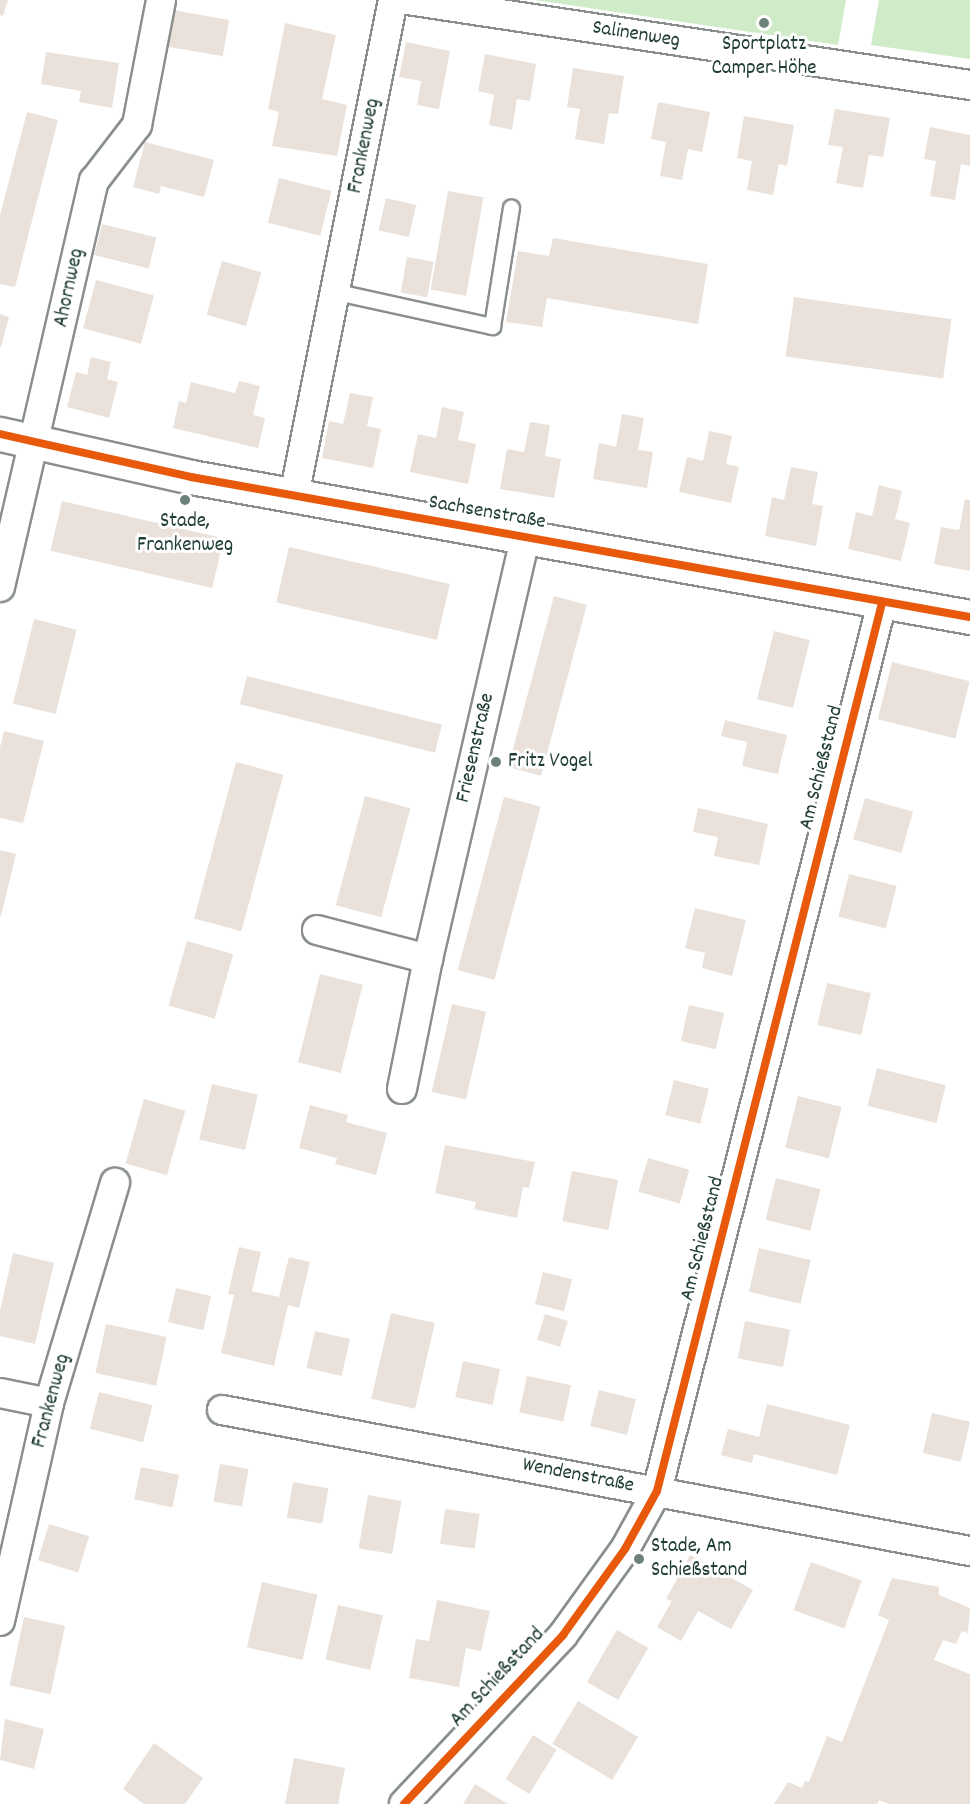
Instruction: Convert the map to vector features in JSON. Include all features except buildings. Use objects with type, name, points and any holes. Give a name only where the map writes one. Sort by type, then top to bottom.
[{"type":"street","name":"Ahornweg","points":[[0,587],[36,442],[94,180],[137,125],[161,0]]},
{"type":"street","name":"Frankenweg","points":[[294,496],[337,292],[393,0]]},
{"type":"street","name":"Salinenweg","points":[[408,0],[970,85]]},
{"type":"street","name":"Sachsenstraße","points":[[0,434],[294,496],[882,603],[970,616]]},
{"type":"street","name":"Friesenstraße","points":[[402,1089],[428,959],[525,537]]},
{"type":"street","name":"Am Schießstand","points":[[404,1804],[563,1635],[625,1549],[657,1491],[882,603]]},
{"type":"street","points":[[317,930],[428,959]]},
{"type":"street","name":"Frankenweg","points":[[0,1621],[49,1403],[115,1184]]},
{"type":"street","points":[[0,1393],[49,1403]]},
{"type":"street","name":"Wendenstraße","points":[[222,1410],[970,1551]]},
{"type":"lane","points":[[337,292],[492,326],[511,208]]},
{"type":"green space","name":"Sportplatz Camper Höhe","points":[[535,0],[846,0],[838,45]]},
{"type":"green space","points":[[879,0],[970,0],[970,59],[871,45]]},
{"type":"cycle path","points":[[0,434],[191,477],[970,617]]},
{"type":"cycle path","points":[[404,1804],[563,1635],[625,1549],[657,1491],[882,603]]},
{"type":"place","name":"Sportplatz Camper Höhe","points":[[764,23]]},
{"type":"place","name":"Stade, Frankenweg","points":[[185,500]]},
{"type":"place","name":"Fritz Vogel","points":[[496,762]]},
{"type":"place","name":"Stade, Am Schießstand","points":[[639,1559]]}]
